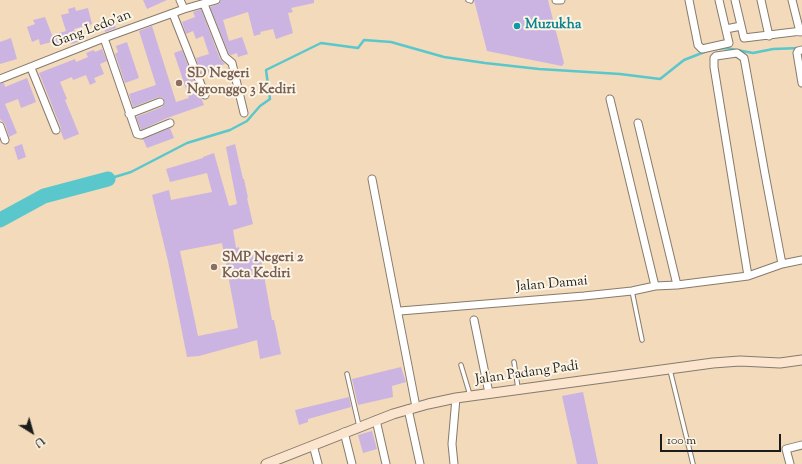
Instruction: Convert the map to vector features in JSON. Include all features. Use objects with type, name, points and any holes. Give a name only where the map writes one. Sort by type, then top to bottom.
[{"type":"main road","name":"Jalan Padang Padi","points":[[266,464],[376,420],[412,408],[456,398],[725,362],[780,363],[802,360]]},
{"type":"street","points":[[180,0],[184,9]]},
{"type":"street","name":"Gang Ledo'an","points":[[0,79],[104,38],[184,9],[216,0]]},
{"type":"street","points":[[556,0],[561,0]]},
{"type":"street","points":[[689,0],[698,44],[700,48],[703,49],[729,43],[718,0]]},
{"type":"street","points":[[735,0],[744,38],[801,32],[792,0]]},
{"type":"street","points":[[760,0],[769,36]]},
{"type":"street","points":[[204,4],[225,57],[232,63],[244,113]]},
{"type":"street","points":[[173,14],[205,95]]},
{"type":"street","points":[[726,29],[741,26]]},
{"type":"street","points":[[104,38],[129,114],[139,136],[170,123]]},
{"type":"street","points":[[802,50],[798,51],[797,53],[802,83]]},
{"type":"street","points":[[748,276],[714,67],[714,58],[716,56],[737,53],[744,58],[748,73],[764,174],[782,264]]},
{"type":"street","points":[[31,68],[56,130]]},
{"type":"street","points":[[610,99],[654,286]]},
{"type":"street","points":[[129,114],[160,102]]},
{"type":"street","points":[[638,123],[677,285]]},
{"type":"street","points":[[0,126],[5,140]]},
{"type":"street","points":[[372,179],[398,314],[420,464]]},
{"type":"street","name":"Jalan Damai","points":[[398,314],[403,310],[632,291],[654,286],[677,285],[748,276],[782,264],[802,260]]},
{"type":"street","points":[[474,320],[489,393]]},
{"type":"street","points":[[454,464],[452,444],[456,398]]},
{"type":"street","points":[[376,420],[386,464]]},
{"type":"street","points":[[344,432],[352,464]]},
{"type":"street","points":[[313,445],[318,464]]},
{"type":"street","points":[[790,464],[786,449],[802,445]]},
{"type":"lane","points":[[632,291],[642,340]]},
{"type":"lane","points":[[514,362],[518,390]]},
{"type":"lane","points":[[461,365],[470,396]]},
{"type":"lane","points":[[670,370],[693,464]]},
{"type":"lane","points":[[347,374],[359,426]]},
{"type":"building","points":[[143,0],[167,0],[147,9]]},
{"type":"building","points":[[221,0],[314,0],[314,3],[291,8],[293,12],[288,13],[293,33],[276,39],[273,29],[260,32],[261,34],[254,36],[248,12],[223,20],[229,41],[242,37],[248,54],[238,57],[237,53],[231,55],[229,54],[210,7],[219,4]]},
{"type":"building","name":"Muzukha","points":[[474,0],[548,0],[564,63],[562,66],[487,51]]},
{"type":"building","points":[[75,7],[76,11],[88,8],[92,24],[74,29],[78,42],[71,44],[70,41],[57,45],[56,41],[40,45],[39,39],[32,42],[27,27],[35,24],[33,20],[45,17],[52,35],[66,31],[61,15],[69,13],[68,9]]},
{"type":"building","points":[[201,9],[220,59],[225,64],[212,68],[213,71],[202,75],[196,58],[209,54],[203,36],[196,39],[193,31],[186,34],[182,22],[195,17],[193,12]]},
{"type":"building","points":[[113,19],[116,28],[105,32],[102,23]]},
{"type":"building","points":[[152,26],[176,102],[189,98],[174,53],[182,50],[204,105],[167,118],[141,130],[136,117],[162,107],[165,102],[163,98],[159,97],[133,107],[129,94],[156,85],[139,31]]},
{"type":"building","points":[[11,38],[17,59],[0,64],[0,42]]},
{"type":"building","points":[[127,42],[139,78],[125,83],[115,54],[118,52],[116,46]]},
{"type":"building","points":[[102,49],[107,61],[100,64],[104,74],[94,78],[96,82],[90,85],[86,75],[73,80],[72,77],[60,82],[67,99],[65,100],[79,134],[64,140],[61,128],[39,73],[75,59],[76,62],[88,57],[86,53],[94,50],[95,52]]},
{"type":"building","points":[[27,78],[36,102],[21,108],[18,99],[5,104],[17,133],[9,137],[5,124],[0,119],[0,84],[4,83],[5,87]]},
{"type":"building","points":[[170,128],[174,138],[147,148],[143,139]]},
{"type":"building","points":[[22,144],[26,157],[18,160],[14,147]]},
{"type":"building","points":[[235,144],[253,224],[233,230],[236,248],[239,247],[241,258],[260,253],[272,320],[274,320],[281,354],[260,359],[257,340],[199,356],[187,357],[168,261],[152,195],[169,190],[171,200],[212,192],[207,173],[170,182],[166,169],[203,158],[214,153],[229,206],[237,204],[226,147]],"holes":[[[222,243],[238,328],[198,336],[180,251]]]},
{"type":"building","points":[[401,367],[406,382],[392,386],[393,397],[358,405],[352,379]]},
{"type":"building","points":[[583,392],[598,464],[577,464],[562,396]]},
{"type":"building","points":[[349,397],[351,407],[308,419],[308,422],[299,425],[295,410]]},
{"type":"building","points":[[372,431],[377,449],[363,453],[358,435]]},
{"type":"waterway","points":[[108,179],[131,172],[187,143],[230,130],[247,121],[260,106],[270,99],[266,70],[321,43],[358,48],[364,40],[391,42],[444,57],[485,63],[539,69],[620,74],[660,79],[684,60],[707,51]]},
{"type":"waterway","points":[[716,49],[726,48],[753,53],[773,49],[800,48]]},
{"type":"waterway","points":[[0,220],[44,196],[108,179]]},
{"type":"place","name":"Muzukha","points":[[517,26]]},
{"type":"place","name":"SD Negeri Ngronggo 3 Kediri","points":[[179,83]]},
{"type":"place","name":"SMP Negeri 2 Kota Kediri","points":[[214,267]]}]
